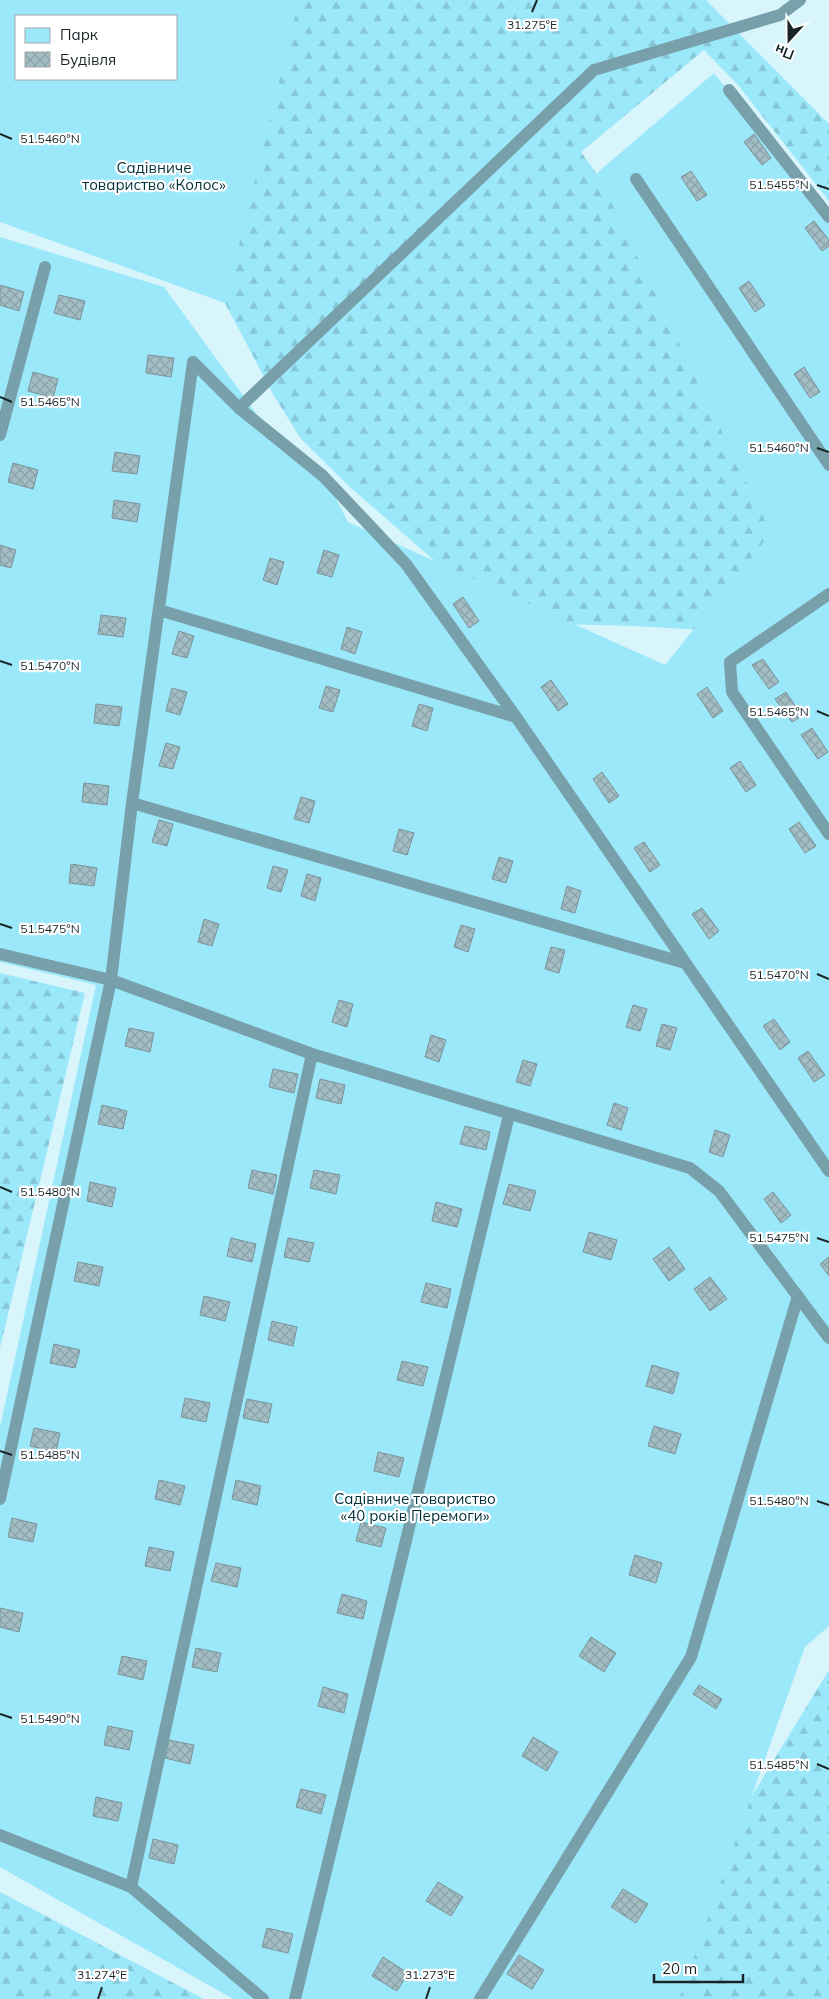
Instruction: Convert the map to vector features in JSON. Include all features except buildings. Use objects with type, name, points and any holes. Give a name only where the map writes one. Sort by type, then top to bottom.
[{"type":"lane","points":[[239,408],[594,70],[780,15],[800,0]]},
{"type":"lane","points":[[729,90],[829,218]]},
{"type":"lane","points":[[636,179],[829,466]]},
{"type":"lane","points":[[0,435],[45,267]]},
{"type":"lane","points":[[0,1499],[111,980],[132,803],[193,362],[239,408],[323,476],[406,564],[516,716],[829,1171]]},
{"type":"lane","points":[[829,594],[730,662],[732,692],[829,834]]},
{"type":"lane","points":[[159,610],[516,716]]},
{"type":"lane","points":[[132,803],[685,963]]},
{"type":"lane","points":[[0,954],[111,980],[312,1054],[509,1115],[690,1168],[719,1191],[829,1338]]},
{"type":"lane","points":[[131,1887],[312,1054]]},
{"type":"lane","points":[[295,1999],[509,1115]]},
{"type":"lane","points":[[480,1999],[692,1657],[798,1296]]},
{"type":"lane","points":[[0,1835],[131,1887],[263,1999]]},
{"type":"green space","name":"Садівниче товариство «Колос»","points":[[0,0],[299,0],[225,303],[0,222]]},
{"type":"green space","points":[[257,0],[706,0],[829,124],[829,201],[738,85],[704,50],[581,152],[829,493],[754,633],[635,626],[557,624],[451,575],[351,488],[301,439],[273,394],[217,288]]},
{"type":"green space","name":"Садівниче товариство «40 років Перемоги»","points":[[714,73],[829,218],[829,1626],[805,1647],[679,1999],[233,1999],[0,1867],[0,1427],[96,985],[0,962],[0,237],[164,287],[272,435],[333,493],[348,522],[665,665],[771,533],[597,173]]},
{"type":"green space","points":[[0,973],[85,993],[0,1348]]},
{"type":"green space","points":[[829,1670],[829,1999],[674,1999],[723,1843]]},
{"type":"green space","points":[[0,1892],[204,1999],[0,1999]]}]
